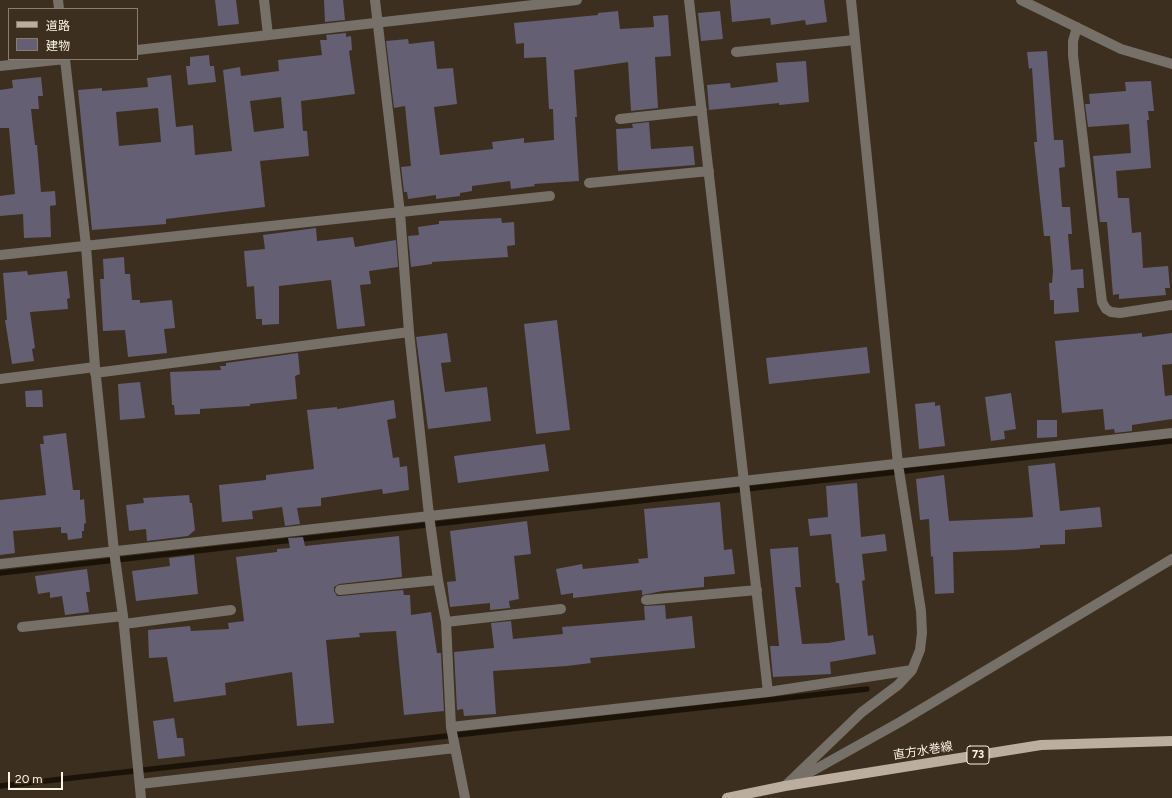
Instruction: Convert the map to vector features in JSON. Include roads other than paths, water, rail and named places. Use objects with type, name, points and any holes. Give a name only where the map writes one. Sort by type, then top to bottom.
[{"type":"main road","name":"直方水巻線","points":[[727,798],[785,786],[1041,745],[1172,741]]},
{"type":"street","points":[[264,0],[268,35]]},
{"type":"street","points":[[375,0],[400,213],[409,332],[430,521],[438,580],[446,622],[453,736],[465,798]]},
{"type":"street","points":[[138,50],[577,0]]},
{"type":"street","points":[[689,0],[768,692]]},
{"type":"street","points":[[785,786],[862,712],[898,685],[912,670],[920,650],[921,611],[899,470],[851,0]]},
{"type":"street","points":[[1021,0],[1121,49],[1172,64]]},
{"type":"street","points":[[1077,27],[1073,41],[1073,55],[1102,302],[1106,309],[1111,312],[1120,313],[1172,305]]},
{"type":"street","points":[[736,52],[855,40]]},
{"type":"street","points":[[0,66],[56,60]]},
{"type":"street","points":[[65,60],[86,246],[95,370],[115,557],[124,620],[141,798]]},
{"type":"street","points":[[620,119],[702,110]]},
{"type":"street","points":[[590,183],[709,171]]},
{"type":"street","points":[[0,255],[550,196]]},
{"type":"street","points":[[0,379],[95,370],[409,332]]},
{"type":"street","points":[[0,564],[115,557],[899,470],[1172,433]]},
{"type":"street","points":[[785,786],[900,722],[1172,559]]},
{"type":"street","points":[[340,590],[438,580]]},
{"type":"street","points":[[646,600],[757,590]]},
{"type":"street","points":[[446,622],[561,609]]},
{"type":"street","points":[[22,627],[124,620],[230,610]]},
{"type":"street","points":[[139,776],[453,736],[768,692],[912,670]]},
{"type":"waterway","points":[[0,573],[1172,441]]},
{"type":"waterway","points":[[0,786],[867,689]]}]
